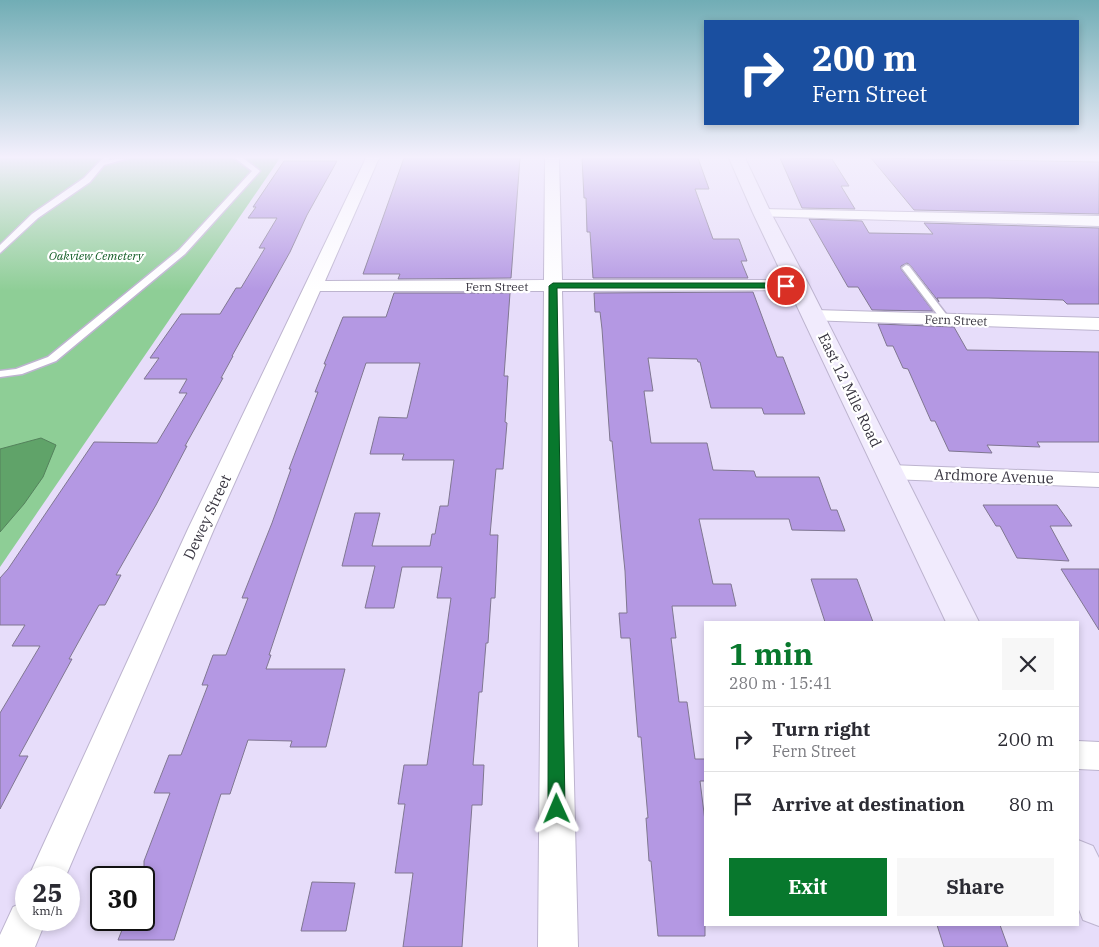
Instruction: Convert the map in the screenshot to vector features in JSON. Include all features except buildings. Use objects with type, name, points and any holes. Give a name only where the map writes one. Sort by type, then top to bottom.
[{"type":"main road","name":"East 12 Mile Road","points":[[757,202],[963,621]]},
{"type":"main road","points":[[1079,862],[1099,904]]},
{"type":"street","name":"Dewey Street","points":[[51,866],[201,529],[353,202]]},
{"type":"street","points":[[552,202],[558,947]]},
{"type":"street","points":[[762,214],[1099,221]]},
{"type":"street","name":"Fern Street","points":[[315,286],[799,285]]},
{"type":"street","name":"Fern Street","points":[[814,316],[1099,324]]},
{"type":"street","name":"Ardmore Avenue","points":[[890,472],[1099,480]]},
{"type":"street","points":[[1079,755],[1099,756]]},
{"type":"street","points":[[15,947],[22,931]]},
{"type":"lane","points":[[0,250],[35,216],[55,202]]},
{"type":"lane","points":[[0,374],[18,372],[52,359],[182,252],[227,202]]},
{"type":"lane","points":[[906,268],[946,320]]},
{"type":"green space","name":"Oakview Cemetery","points":[[0,202],[250,202],[0,567]]},
{"type":"shaded area","points":[[41,438],[56,445],[43,477],[24,504],[0,532],[0,449]]},
{"type":"route","points":[[557,809],[553,286],[786,286]]}]
